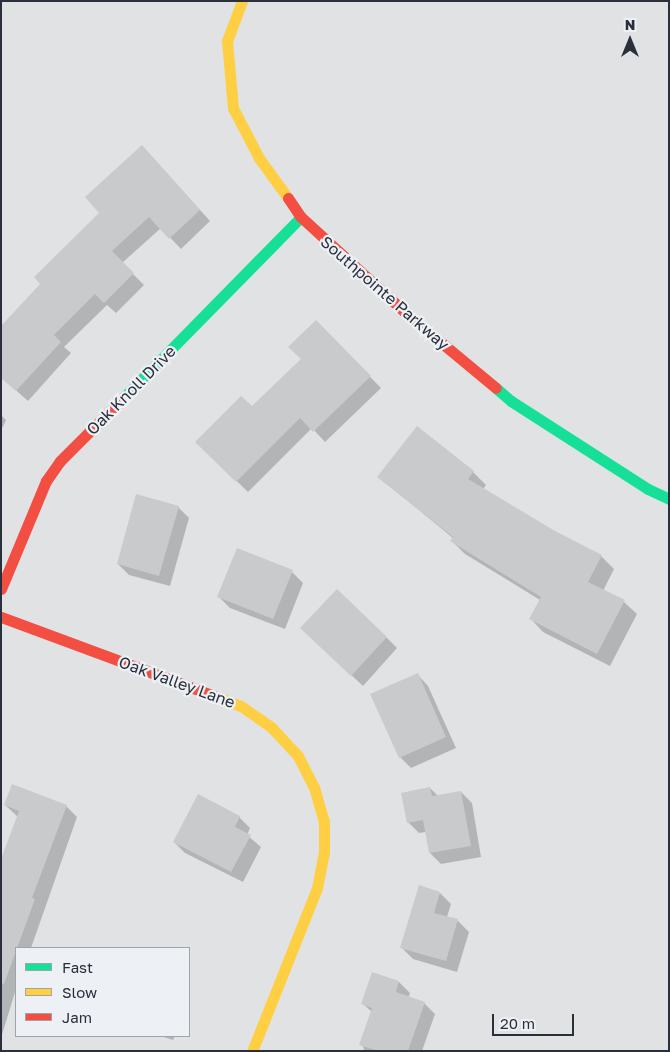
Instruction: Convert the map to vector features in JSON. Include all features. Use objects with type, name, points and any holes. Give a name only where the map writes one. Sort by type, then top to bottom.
[{"type":"street","name":"Southpointe Parkway","points":[[242,1],[227,41],[234,108],[259,158],[301,217],[408,315],[511,401],[648,489],[669,499]]},
{"type":"street","name":"Oak Knoll Drive","points":[[1,589],[46,481],[60,461],[301,217]]},
{"type":"street","name":"Oak Valley Lane","points":[[1,617],[241,706],[272,728],[298,756],[314,786],[324,821],[324,852],[317,888],[252,1051]]},
{"type":"building","points":[[142,145],[200,210],[169,239],[149,217],[112,251],[134,273],[104,303],[95,294],[54,335],[61,342],[16,391],[1,378],[1,326],[40,284],[34,277],[99,213],[85,197]]},
{"type":"building","points":[[316,320],[371,376],[313,432],[300,418],[236,482],[195,442],[241,396],[252,406],[301,359],[288,347]]},
{"type":"building","points":[[417,426],[474,471],[468,479],[555,531],[602,555],[588,582],[625,600],[597,654],[529,619],[541,597],[450,541],[453,537],[377,477]]},
{"type":"building","points":[[136,494],[179,506],[159,576],[117,564]]},
{"type":"building","points":[[237,548],[293,570],[273,619],[217,597]]},
{"type":"building","points":[[337,589],[387,637],[351,676],[300,628]]},
{"type":"building","points":[[418,673],[446,737],[399,758],[370,694]]},
{"type":"building","points":[[12,784],[67,805],[32,898],[35,899],[17,947],[15,947],[15,954],[4,984],[1,983],[1,859],[19,811],[4,805]]},
{"type":"building","points":[[430,787],[432,796],[461,791],[471,846],[429,853],[423,820],[407,823],[401,793]]},
{"type":"building","points":[[198,794],[240,816],[235,827],[251,835],[231,872],[173,842]]},
{"type":"building","points":[[419,885],[440,892],[434,913],[458,919],[446,961],[400,948]]},
{"type":"building","points":[[372,972],[399,981],[396,992],[425,1002],[408,1051],[378,1051],[359,1045],[372,1008],[361,1004]]},
{"type":"traffic: fast","points":[[124,397],[301,217]]},
{"type":"traffic: fast","points":[[496,388],[511,401],[648,489],[669,499]]},
{"type":"traffic: slow","points":[[242,1],[227,41],[233,108],[259,158],[288,198]]},
{"type":"traffic: slow","points":[[220,698],[241,706],[272,728],[298,756],[314,787],[324,821],[324,852],[317,888],[252,1051]]},
{"type":"traffic: jam","points":[[288,198],[301,217],[408,315],[496,388]]},
{"type":"traffic: jam","points":[[1,589],[46,481],[60,461],[124,397]]},
{"type":"traffic: jam","points":[[1,617],[220,698]]}]
